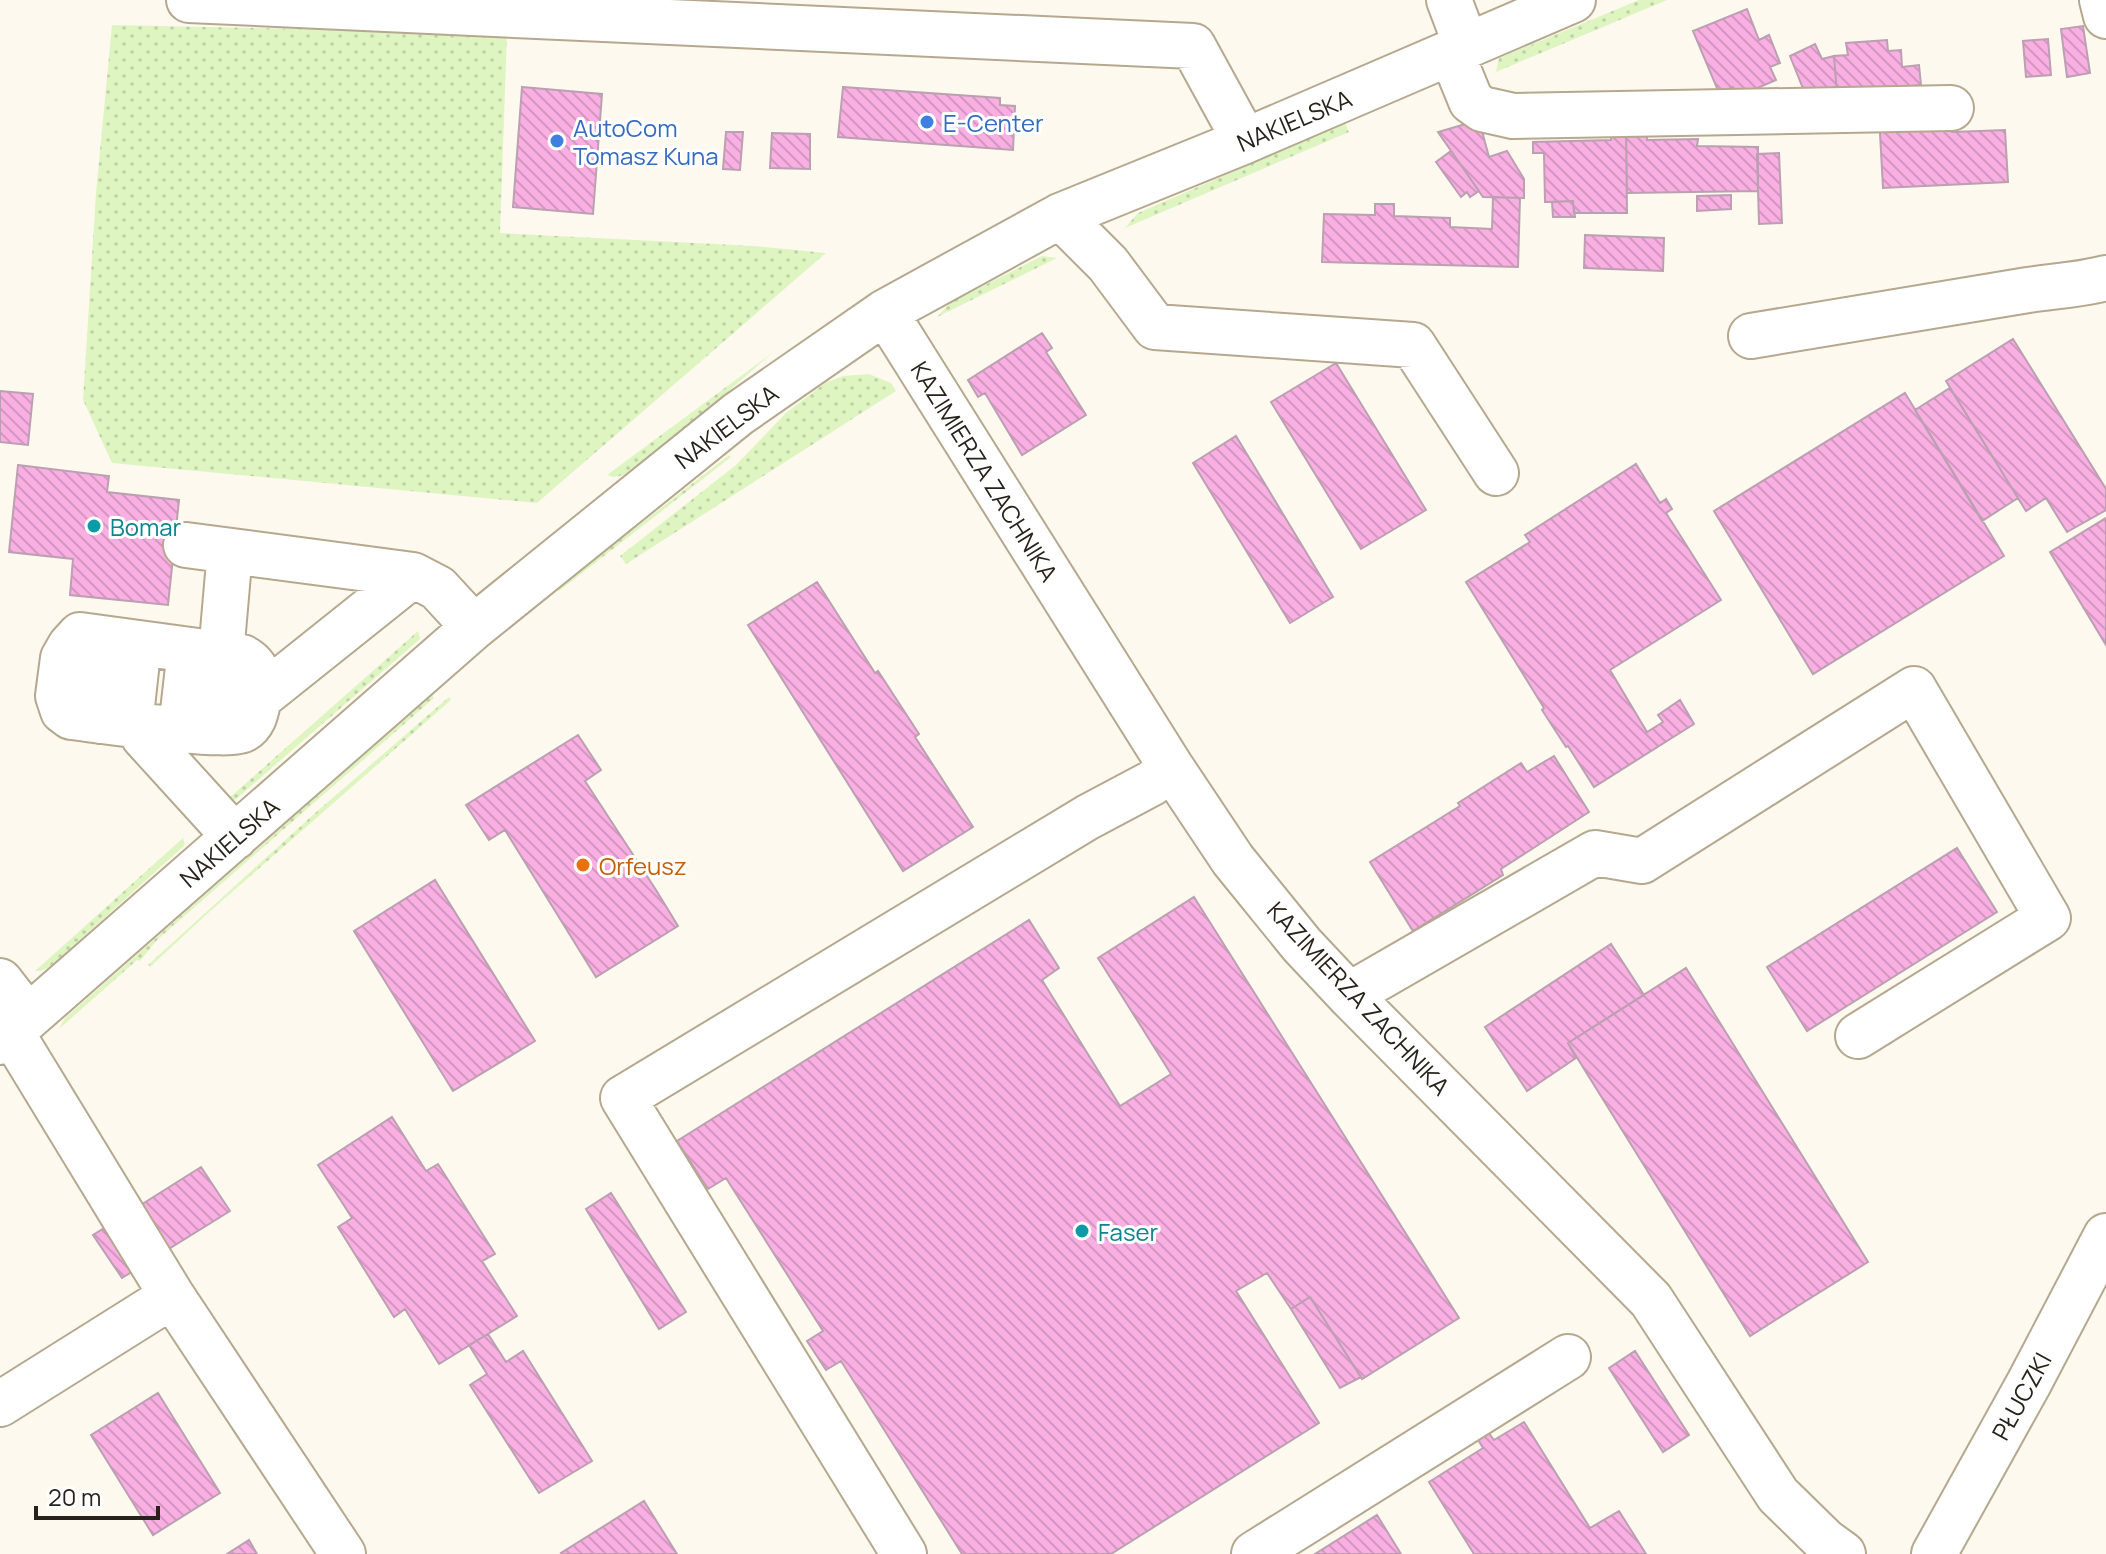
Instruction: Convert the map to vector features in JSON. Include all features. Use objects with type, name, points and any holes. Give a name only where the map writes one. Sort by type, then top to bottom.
[{"type":"street","points":[[189,0],[604,10],[1193,46],[1245,141]]},
{"type":"street","points":[[1449,0],[1471,101],[1482,109],[1513,116],[1951,108]]},
{"type":"street","name":"NAKIELSKA","points":[[13,1030],[474,627],[738,414],[885,312],[1060,216],[1245,141],[1573,0]]},
{"type":"street","points":[[2102,0],[2106,16]]},
{"type":"street","points":[[1060,216],[1108,264],[1155,327],[1413,345],[1496,473]]},
{"type":"street","points":[[1751,336],[2106,278]]},
{"type":"street","name":"KAZIMIERZA ZACHNIKA","points":[[885,312],[1171,767],[1233,860],[1302,945],[1349,995],[1651,1300],[1778,1495],[1825,1541],[1843,1554]]},
{"type":"street","points":[[186,545],[413,575],[438,588],[474,627]]},
{"type":"street","points":[[230,551],[206,652],[144,737],[235,837]]},
{"type":"street","points":[[259,698],[413,575]]},
{"type":"street","points":[[80,635],[206,652],[242,657],[253,665],[260,680],[259,698],[254,721],[245,729],[233,734],[71,717],[61,707],[58,696],[63,658],[80,635]]},
{"type":"street","points":[[123,641],[154,726]]},
{"type":"street","points":[[1349,995],[1595,853],[1642,861],[1914,689],[2048,918],[1858,1036]]},
{"type":"street","points":[[904,1554],[623,1098],[1075,825],[1152,783],[1171,767]]},
{"type":"street","points":[[0,981],[13,1030],[172,1296],[343,1554]]},
{"type":"street","name":"PŁUCZKI","points":[[1934,1554],[2106,1236]]},
{"type":"street","points":[[0,1404],[172,1296]]},
{"type":"street","points":[[1254,1554],[1568,1357]]},
{"type":"green space","points":[[1639,0],[1667,0],[1496,72],[1499,58]]},
{"type":"green space","points":[[112,25],[507,33],[500,233],[754,246],[826,253],[537,503],[112,463],[83,400],[96,193]]},
{"type":"green space","points":[[1345,123],[1349,132],[1125,228],[1138,213]]},
{"type":"green space","points":[[1042,256],[1057,258],[937,317],[951,302]]},
{"type":"green space","points":[[772,353],[683,431],[624,475],[607,475]]},
{"type":"green space","points":[[869,374],[891,383],[896,391],[626,564],[620,556],[736,465],[786,413],[825,383],[843,376]]},
{"type":"green space","points":[[729,455],[731,457],[559,591],[558,588]]},
{"type":"green space","points":[[418,631],[420,639],[235,800],[229,798]]},
{"type":"green space","points":[[432,695],[434,698],[157,940],[140,961],[137,960],[59,1029],[65,1018]]},
{"type":"green space","points":[[449,697],[451,700],[150,967],[148,965],[314,814]]},
{"type":"green space","points":[[183,838],[185,845],[50,967],[35,971]]},
{"type":"building","points":[[1747,9],[1759,40],[1769,35],[1780,63],[1770,67],[1776,80],[1737,97],[1733,87],[1719,93],[1693,31]]},
{"type":"building","points":[[2083,26],[2090,73],[2067,77],[2061,29]]},
{"type":"building","points":[[2048,39],[2051,75],[2026,77],[2023,41]]},
{"type":"building","points":[[1887,40],[1888,51],[1901,50],[1902,67],[1919,65],[1921,85],[1837,93],[1834,56],[1848,55],[1846,43]]},
{"type":"building","points":[[1815,44],[1822,59],[1834,56],[1837,93],[1806,96],[1790,56]]},
{"type":"building","points":[[522,87],[602,94],[593,214],[513,207]]},
{"type":"building","name":"E-Center","points":[[843,87],[1000,98],[1000,105],[1015,106],[1013,150],[838,137]]},
{"type":"building","points":[[1951,114],[1952,132],[2005,130],[2008,182],[1883,188],[1879,115]]},
{"type":"building","points":[[1479,120],[1489,157],[1507,151],[1524,179],[1524,198],[1483,197],[1438,132]]},
{"type":"building","points":[[1647,128],[1647,140],[1698,139],[1697,146],[1758,147],[1758,191],[1627,193],[1626,129]]},
{"type":"building","points":[[1626,129],[1627,213],[1574,213],[1573,201],[1545,202],[1544,153],[1533,153],[1533,142],[1611,140],[1611,130]]},
{"type":"building","points":[[726,132],[743,132],[740,170],[723,169]]},
{"type":"building","points":[[772,133],[810,134],[810,169],[770,168]]},
{"type":"building","points":[[1451,151],[1479,191],[1470,197],[1467,192],[1461,197],[1436,162]]},
{"type":"building","points":[[1779,153],[1782,223],[1759,224],[1757,154]]},
{"type":"building","points":[[1731,195],[1731,209],[1697,211],[1697,196]]},
{"type":"building","points":[[1493,197],[1520,198],[1518,267],[1322,262],[1324,214],[1375,215],[1375,204],[1394,204],[1394,216],[1450,218],[1450,227],[1492,229]]},
{"type":"building","points":[[1573,201],[1575,217],[1553,217],[1552,202]]},
{"type":"building","points":[[1585,235],[1664,238],[1663,271],[1584,268]]},
{"type":"building","points":[[1042,333],[1052,348],[1046,352],[1086,415],[1022,455],[985,393],[978,397],[968,380]]},
{"type":"building","points":[[2013,339],[2106,489],[2106,510],[2067,532],[2046,498],[2026,511],[1946,381]]},
{"type":"building","points":[[1336,363],[1426,510],[1361,549],[1271,402]]},
{"type":"building","points":[[1950,388],[2018,498],[1982,521],[1915,410]]},
{"type":"building","points":[[0,391],[33,394],[28,445],[0,442]]},
{"type":"building","points":[[1905,393],[2004,556],[1813,674],[1714,511]]},
{"type":"building","points":[[1236,436],[1333,597],[1290,623],[1193,463]]},
{"type":"building","points":[[1636,464],[1660,503],[1666,499],[1672,509],[1666,513],[1721,600],[1610,670],[1647,732],[1663,722],[1658,715],[1680,700],[1694,724],[1594,787],[1542,710],[1544,708],[1466,582],[1530,542],[1525,535]]},
{"type":"building","name":"Bomar","points":[[18,465],[109,476],[107,492],[179,500],[168,605],[70,595],[73,559],[9,552]]},
{"type":"building","points":[[2106,518],[2106,645],[2050,552]]},
{"type":"building","points":[[817,582],[875,673],[878,671],[919,734],[915,737],[973,827],[903,871],[748,625]]},
{"type":"building","name":"Orfeusz","points":[[578,735],[601,770],[585,781],[678,926],[596,977],[505,830],[489,840],[466,805]]},
{"type":"building","points":[[1554,756],[1589,812],[1501,869],[1503,875],[1413,931],[1370,862],[1460,806],[1458,803],[1521,763],[1527,772]]},
{"type":"building","points":[[1957,848],[1997,912],[1807,1031],[1767,967]]},
{"type":"building","points":[[435,880],[535,1041],[453,1091],[354,931]]},
{"type":"building","name":"Faser","points":[[1194,897],[1459,1318],[1362,1379],[1310,1297],[1291,1309],[1267,1273],[1236,1291],[1319,1423],[1111,1554],[962,1554],[841,1361],[826,1370],[807,1341],[823,1331],[726,1178],[708,1189],[677,1141],[1029,920],[1059,968],[1042,980],[1120,1106],[1171,1074],[1098,958]]},
{"type":"building","points":[[1611,944],[1644,995],[1568,1043],[1576,1058],[1527,1091],[1485,1027]]},
{"type":"building","points":[[1686,968],[1868,1262],[1750,1336],[1568,1043]]},
{"type":"building","points":[[392,1117],[426,1171],[438,1164],[495,1254],[482,1261],[517,1316],[439,1364],[405,1309],[394,1317],[338,1227],[352,1218],[318,1165]]},
{"type":"building","points":[[201,1167],[230,1211],[122,1278],[93,1235]]},
{"type":"building","points":[[611,1193],[686,1312],[659,1329],[586,1209]]},
{"type":"building","points":[[1310,1297],[1361,1377],[1340,1388],[1291,1309]]},
{"type":"building","points":[[488,1334],[506,1362],[523,1351],[592,1461],[539,1493],[470,1385],[487,1374],[469,1345]]},
{"type":"building","points":[[1635,1351],[1689,1435],[1663,1452],[1609,1368]]},
{"type":"building","points":[[158,1393],[220,1493],[153,1535],[91,1435]]},
{"type":"building","points":[[1524,1422],[1590,1528],[1619,1511],[1646,1554],[1474,1554],[1429,1482],[1483,1448],[1477,1438],[1488,1432],[1494,1440]]},
{"type":"building","points":[[644,1501],[677,1554],[561,1553]]},
{"type":"building","points":[[1377,1515],[1401,1554],[1315,1554]]},
{"type":"building","points":[[249,1540],[257,1554],[227,1554]]},
{"type":"place","name":"E-Center","points":[[927,122]]},
{"type":"place","name":"AutoCom Tomasz Kuna","points":[[557,141]]},
{"type":"place","name":"Bomar","points":[[94,526]]},
{"type":"place","name":"Orfeusz","points":[[583,865]]},
{"type":"place","name":"Faser","points":[[1082,1231]]}]
